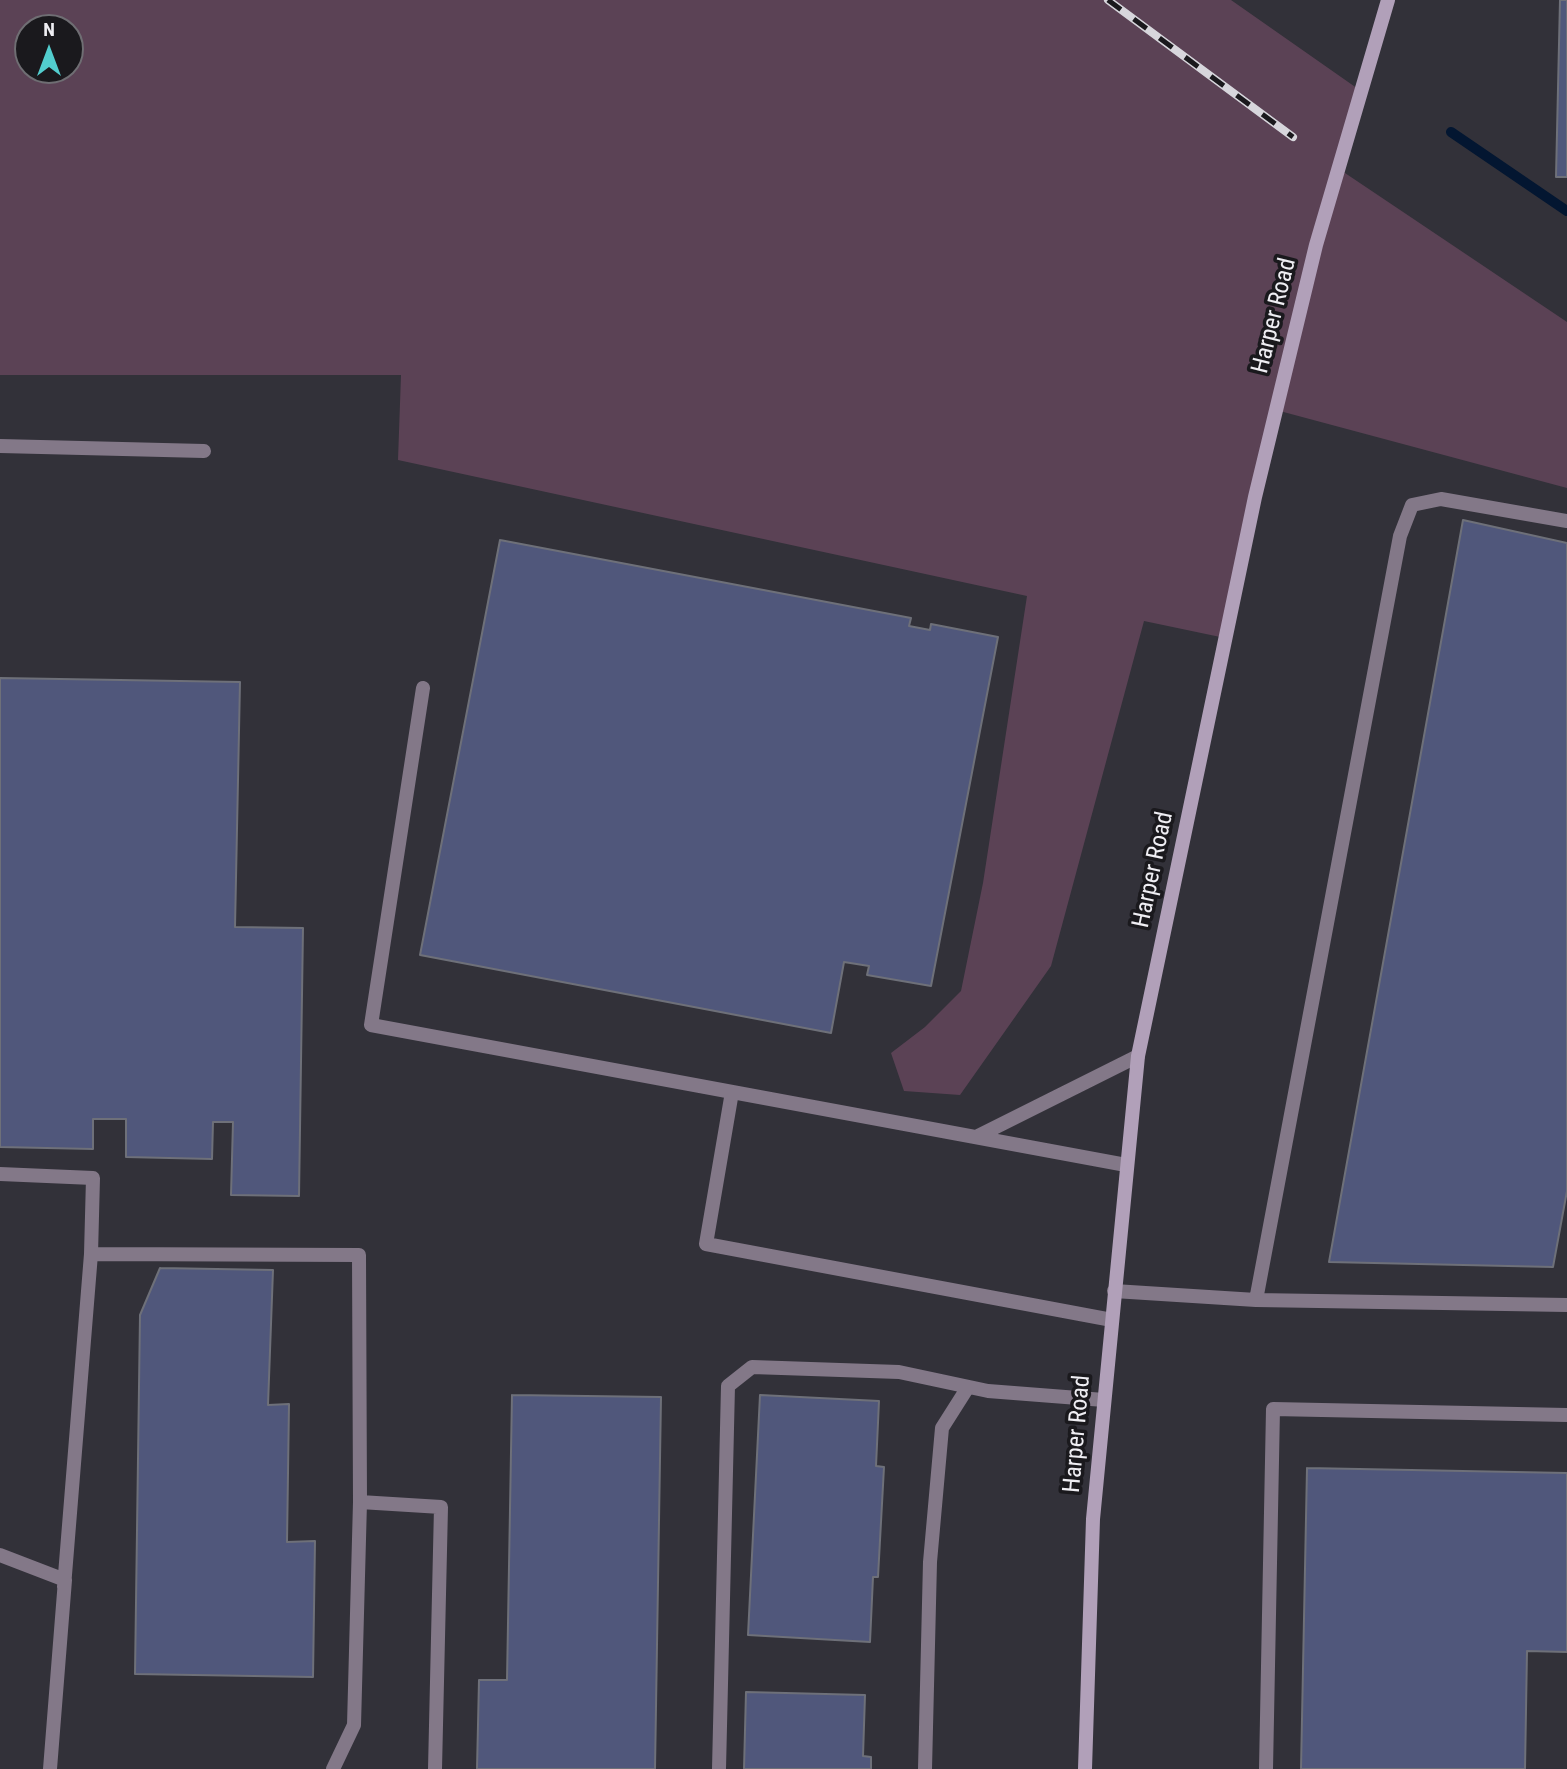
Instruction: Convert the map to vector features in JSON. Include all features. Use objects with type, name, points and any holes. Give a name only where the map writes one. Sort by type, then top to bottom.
[{"type":"street","name":"Harper Road","points":[[1085,1769],[1093,1519],[1138,1056],[1255,497],[1316,245],[1388,0]]},
{"type":"lane","points":[[0,446],[204,451]]},
{"type":"lane","points":[[1256,1300],[1400,536],[1412,505],[1441,499],[1567,521]]},
{"type":"lane","points":[[423,688],[371,1025],[1126,1165]]},
{"type":"lane","points":[[976,1137],[1138,1056]]},
{"type":"lane","points":[[732,1092],[706,1244],[1112,1320]]},
{"type":"lane","points":[[0,1174],[93,1178],[91,1254],[50,1769]]},
{"type":"lane","points":[[91,1254],[359,1255],[360,1502],[354,1724],[333,1769]]},
{"type":"lane","points":[[1115,1291],[1256,1300],[1567,1305]]},
{"type":"lane","points":[[719,1769],[728,1386],[752,1367],[899,1372],[968,1387],[1104,1400]]},
{"type":"lane","points":[[925,1769],[930,1562],[942,1428],[968,1387]]},
{"type":"lane","points":[[1266,1769],[1273,1409],[1567,1415]]},
{"type":"lane","points":[[360,1502],[441,1507],[435,1769]]},
{"type":"lane","points":[[0,1555],[65,1580],[64,1587]]},
{"type":"shaded area","points":[[0,0],[1231,0],[1361,91],[1342,171],[1567,322],[1567,488],[1276,410],[1225,638],[1144,621],[1051,966],[960,1095],[904,1091],[891,1053],[925,1027],[961,991],[983,883],[1027,596],[398,460],[401,375],[0,375]]},
{"type":"building","points":[[1560,0],[1567,0],[1567,177],[1556,177]]},
{"type":"building","points":[[1463,520],[1567,543],[1567,1191],[1553,1267],[1329,1262]]},
{"type":"building","points":[[500,540],[911,618],[909,626],[930,630],[931,624],[998,637],[931,986],[867,975],[869,966],[844,962],[831,1033],[420,955]]},
{"type":"building","points":[[0,678],[240,682],[235,927],[303,928],[299,1196],[231,1195],[233,1122],[213,1122],[212,1159],[126,1157],[126,1119],[93,1119],[93,1149],[0,1147]]},
{"type":"building","points":[[160,1268],[273,1270],[268,1405],[289,1404],[287,1542],[315,1541],[313,1677],[135,1674],[140,1315]]},
{"type":"building","points":[[512,1395],[661,1397],[655,1769],[477,1769],[479,1680],[507,1680]]},
{"type":"building","points":[[760,1395],[879,1401],[876,1466],[884,1467],[878,1577],[873,1577],[870,1642],[748,1635]]},
{"type":"building","points":[[1307,1468],[1567,1473],[1567,1652],[1527,1651],[1525,1769],[1301,1769]]},
{"type":"building","points":[[746,1692],[865,1695],[863,1756],[871,1757],[871,1769],[744,1769]]},
{"type":"waterway","points":[[1451,132],[1567,211]]},
{"type":"railway","points":[[1108,0],[1293,137]]}]
